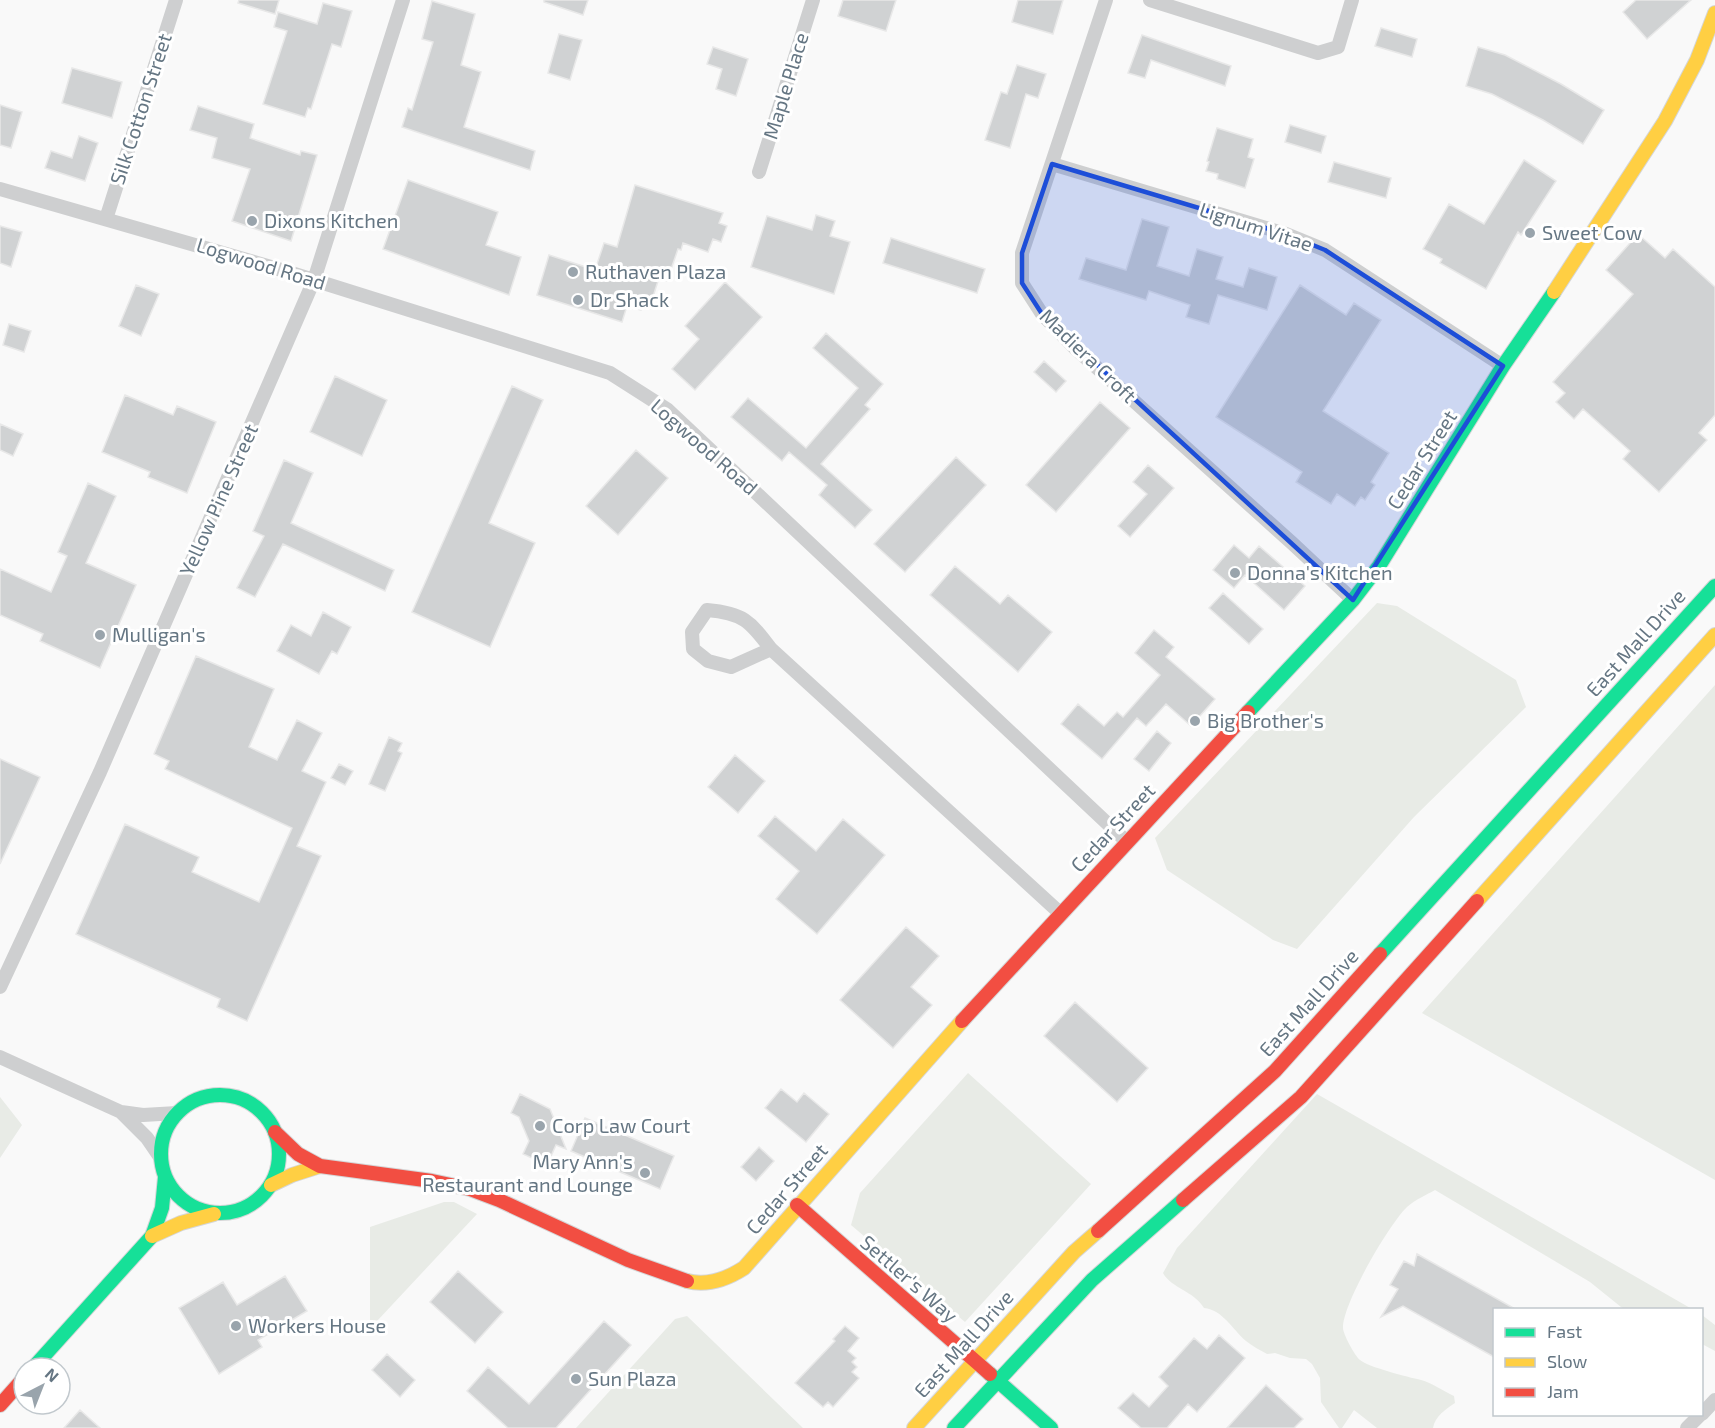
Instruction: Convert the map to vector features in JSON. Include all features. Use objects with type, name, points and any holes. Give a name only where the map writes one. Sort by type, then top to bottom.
[{"type":"main road","name":"Cedar Street","points":[[320,1166],[432,1181],[470,1189],[499,1200],[628,1260],[691,1282],[722,1279],[744,1268],[797,1205],[1060,913],[1353,600],[1379,566],[1503,366],[1546,305],[1665,121],[1697,60],[1715,13]]},
{"type":"main road","name":"East Mall Drive","points":[[914,1428],[1074,1252],[1275,1071],[1715,586]]},
{"type":"main road","points":[[954,1428],[1092,1280],[1301,1097],[1715,635]]},
{"type":"main road","points":[[217,1214],[196,1208],[177,1196],[165,1177],[160,1156],[164,1133],[177,1113],[193,1101],[211,1095],[231,1096],[250,1103],[265,1116],[275,1132],[297,1154],[320,1166]]},
{"type":"main road","points":[[152,1236],[181,1223],[238,1211],[257,1201],[271,1185],[278,1169],[279,1150],[275,1132]]},
{"type":"main road","points":[[271,1185],[320,1166]]},
{"type":"main road","points":[[44,1356],[152,1236],[162,1208],[165,1177]]},
{"type":"main road","name":"Settler's Way","points":[[797,1205],[1051,1428]]},
{"type":"main road","points":[[0,1405],[12,1392]]},
{"type":"street","name":"Silk Cotton Street","points":[[106,219],[176,0]]},
{"type":"street","name":"Yellow Pine Street","points":[[0,987],[100,772],[314,280],[403,0]]},
{"type":"street","name":"Maple Place","points":[[759,172],[813,0]]},
{"type":"street","name":"Madiera Croft","points":[[1106,0],[1022,253],[1022,283],[1042,314],[1076,349],[1353,600]]},
{"type":"street","points":[[1150,0],[1318,53],[1338,47],[1352,0]]},
{"type":"street","name":"Lignum Vitae","points":[[1052,164],[1286,234],[1325,250],[1503,366]]},
{"type":"street","name":"Logwood Road","points":[[0,189],[314,280],[610,373],[668,410],[1126,841]]},
{"type":"street","points":[[771,649],[731,667],[708,661],[693,649],[692,632],[707,610],[729,612],[752,625],[771,649],[1060,913]]},
{"type":"street","points":[[0,1057],[121,1112],[152,1115],[177,1113]]},
{"type":"street","points":[[121,1112],[147,1138],[160,1156]]},
{"type":"street","points":[[1703,1412],[1715,1400]]},
{"type":"street","points":[[1687,1428],[1699,1416]]},
{"type":"highlighted area","points":[[1052,164],[1286,234],[1325,250],[1503,366],[1353,600],[1042,314],[1022,283],[1022,253]]},
{"type":"shaded area","points":[[1377,603],[1397,606],[1516,680],[1526,707],[1414,817],[1297,949],[1273,940],[1167,870],[1155,838]]},
{"type":"shaded area","points":[[1715,685],[1715,1180],[1422,1013]]},
{"type":"shaded area","points":[[968,1073],[1091,1184],[965,1322],[851,1225],[860,1193]]},
{"type":"shaded area","points":[[1317,1094],[1690,1308],[1623,1308],[1590,1282],[1435,1190],[1407,1207],[1389,1230],[1358,1284],[1343,1328],[1355,1354],[1364,1363],[1429,1383],[1454,1396],[1455,1403],[1438,1416],[1433,1428],[1377,1428],[1354,1410],[1342,1428],[1339,1428],[1321,1402],[1320,1378],[1312,1364],[1306,1359],[1290,1358],[1275,1353],[1267,1354],[1253,1346],[1217,1312],[1204,1308],[1194,1297],[1167,1278],[1163,1273],[1177,1248]]},
{"type":"shaded area","points":[[0,1097],[22,1125],[0,1158]]},
{"type":"shaded area","points":[[444,1202],[454,1202],[477,1214],[378,1320],[370,1322],[370,1227]]},
{"type":"shaded area","points":[[687,1316],[803,1428],[576,1428],[675,1319]]},
{"type":"shaded area","points":[[1703,1316],[1715,1325],[1715,1351],[1703,1345]]},
{"type":"building","points":[[239,0],[279,0],[275,14],[238,3]]},
{"type":"building","points":[[544,0],[588,0],[583,15],[544,2]]},
{"type":"building","points":[[843,0],[896,0],[886,31],[838,16]]},
{"type":"building","points":[[1018,0],[1063,0],[1053,34],[1012,22]]},
{"type":"building","points":[[1636,0],[1691,0],[1647,39],[1623,12]]},
{"type":"building","points":[[432,1],[475,14],[461,65],[481,72],[464,127],[535,151],[530,170],[402,127],[408,108],[412,110],[433,42],[422,39]]},
{"type":"building","points":[[323,3],[352,11],[341,47],[332,44],[311,109],[308,108],[305,117],[263,104],[287,31],[274,27],[278,12],[317,24]]},
{"type":"building","points":[[1381,28],[1417,39],[1412,57],[1375,46]]},
{"type":"building","points":[[559,34],[582,40],[570,80],[548,73]]},
{"type":"building","points":[[1142,35],[1231,66],[1225,86],[1151,60],[1145,78],[1128,73]]},
{"type":"building","points":[[713,47],[748,59],[736,96],[716,89],[722,69],[707,64]]},
{"type":"building","points":[[1478,47],[1505,55],[1561,84],[1604,110],[1583,144],[1492,94],[1466,86]]},
{"type":"building","points":[[1017,65],[1046,74],[1038,98],[1026,94],[1010,148],[985,140],[1001,92],[1007,94]]},
{"type":"building","points":[[72,68],[122,82],[112,118],[62,103]]},
{"type":"building","points":[[0,105],[22,112],[11,148],[0,145]]},
{"type":"building","points":[[198,106],[254,124],[250,138],[300,155],[301,151],[317,155],[291,241],[232,221],[250,169],[212,158],[217,138],[190,130]]},
{"type":"building","points":[[1290,125],[1326,136],[1321,153],[1285,142]]},
{"type":"building","points":[[1217,128],[1253,139],[1248,157],[1254,159],[1245,188],[1217,179],[1218,174],[1206,171]]},
{"type":"building","points":[[79,136],[98,143],[85,181],[45,168],[51,151],[72,158]]},
{"type":"building","points":[[1524,160],[1556,181],[1521,235],[1518,232],[1486,289],[1440,263],[1442,259],[1423,249],[1449,204],[1484,224]]},
{"type":"building","points":[[1334,162],[1391,178],[1386,198],[1328,182]]},
{"type":"building","points":[[408,180],[498,212],[486,245],[521,257],[509,295],[383,249]]},
{"type":"building","points":[[635,185],[723,213],[719,223],[727,226],[721,242],[713,239],[708,252],[683,243],[681,250],[678,249],[667,281],[659,278],[651,303],[644,301],[641,310],[627,306],[622,322],[537,295],[549,255],[595,270],[604,243],[617,247]]},
{"type":"building","points":[[816,215],[835,221],[830,236],[850,242],[834,294],[751,267],[767,216],[812,230]]},
{"type":"building","points":[[1142,219],[1169,227],[1157,266],[1189,276],[1197,249],[1223,257],[1216,279],[1243,287],[1249,268],[1277,277],[1267,310],[1218,295],[1209,324],[1186,317],[1190,305],[1149,291],[1146,300],[1079,279],[1086,258],[1126,270]]},
{"type":"building","points":[[0,226],[22,232],[11,267],[0,263]]},
{"type":"building","points":[[1638,234],[1665,258],[1673,249],[1715,287],[1715,415],[1699,433],[1707,440],[1659,492],[1623,459],[1630,451],[1583,409],[1574,419],[1556,402],[1565,393],[1553,382],[1633,294],[1606,270]]},
{"type":"building","points":[[891,238],[985,269],[977,293],[883,263]]},
{"type":"building","points":[[725,282],[762,317],[695,390],[672,369],[699,339],[685,326]]},
{"type":"building","points":[[136,285],[159,294],[141,336],[119,326]]},
{"type":"building","points":[[1300,285],[1346,315],[1354,303],[1381,320],[1323,411],[1389,453],[1371,482],[1375,485],[1365,500],[1361,497],[1355,506],[1337,494],[1331,504],[1296,482],[1302,472],[1216,417]]},
{"type":"building","points":[[9,324],[31,331],[24,352],[3,345]]},
{"type":"building","points":[[826,333],[883,384],[865,405],[870,409],[821,464],[872,510],[855,528],[819,495],[827,485],[789,452],[782,461],[731,417],[748,398],[806,448],[858,388],[813,348]]},
{"type":"building","points":[[1044,361],[1066,381],[1056,392],[1034,372]]},
{"type":"building","points":[[335,376],[387,400],[362,456],[310,432]]},
{"type":"building","points":[[512,386],[543,400],[489,523],[535,543],[490,647],[412,612]]},
{"type":"building","points":[[125,395],[173,415],[177,406],[216,422],[187,493],[148,477],[150,472],[102,452]]},
{"type":"building","points":[[1100,402],[1130,428],[1056,512],[1026,485]]},
{"type":"building","points":[[0,424],[23,434],[13,456],[0,450]]},
{"type":"building","points":[[636,450],[668,478],[618,535],[586,506]]},
{"type":"building","points":[[956,457],[986,485],[905,572],[874,544]]},
{"type":"building","points":[[284,460],[313,473],[291,523],[394,570],[385,591],[283,544],[255,597],[237,588],[264,536],[253,531]]},
{"type":"building","points":[[1148,465],[1174,488],[1130,537],[1118,526],[1147,494],[1133,482]]},
{"type":"building","points":[[88,483],[116,496],[86,563],[136,585],[100,668],[40,641],[43,634],[0,615],[0,569],[51,592],[67,556],[58,552]]},
{"type":"building","points":[[1234,545],[1249,558],[1259,546],[1305,586],[1284,610],[1245,575],[1234,588],[1213,570]]},
{"type":"building","points":[[955,566],[1000,604],[1008,595],[1052,632],[1018,672],[930,595]]},
{"type":"building","points":[[1223,593],[1263,629],[1249,644],[1209,608]]},
{"type":"building","points":[[323,612],[351,627],[337,654],[332,651],[319,674],[277,651],[291,625],[311,636]]},
{"type":"building","points":[[1154,630],[1174,647],[1166,657],[1215,699],[1191,726],[1166,704],[1146,726],[1137,718],[1102,759],[1061,724],[1078,704],[1104,726],[1117,712],[1123,717],[1160,675],[1135,653]]},
{"type":"building","points":[[196,656],[274,689],[249,747],[277,760],[297,720],[322,733],[302,771],[326,782],[297,846],[321,856],[247,1021],[217,1007],[220,999],[76,934],[125,824],[199,857],[192,872],[259,902],[292,828],[165,769],[169,761],[154,754]]},
{"type":"building","points":[[1157,731],[1171,743],[1149,771],[1134,759]]},
{"type":"building","points":[[389,737],[402,743],[398,751],[402,753],[385,791],[369,784]]},
{"type":"building","points":[[735,755],[765,781],[738,813],[708,787]]},
{"type":"building","points":[[0,759],[40,777],[0,864]]},
{"type":"building","points":[[339,764],[353,771],[345,785],[331,778]]},
{"type":"building","points":[[775,816],[816,851],[843,819],[885,855],[817,934],[776,899],[799,871],[758,836]]},
{"type":"building","points":[[906,927],[939,956],[911,987],[932,1005],[893,1048],[840,1000]]},
{"type":"building","points":[[1075,1002],[1148,1068],[1117,1102],[1044,1036]]},
{"type":"building","points":[[781,1089],[797,1102],[804,1093],[829,1114],[806,1142],[765,1108]]},
{"type":"building","name":"Corp Law Court","points":[[520,1094],[550,1109],[566,1149],[556,1145],[547,1165],[523,1154],[529,1141],[519,1117],[511,1113]]},
{"type":"building","points":[[585,1118],[674,1156],[660,1189],[571,1151]]},
{"type":"building","points":[[759,1147],[774,1161],[756,1181],[741,1167]]},
{"type":"building","points":[[1417,1254],[1513,1308],[1493,1308],[1493,1356],[1403,1306],[1381,1317],[1398,1289],[1390,1285],[1404,1261],[1414,1266]]},
{"type":"building","points":[[458,1271],[503,1312],[475,1343],[430,1302]]},
{"type":"building","name":"Workers House","points":[[285,1276],[307,1311],[258,1340],[262,1347],[219,1374],[179,1308],[223,1282],[237,1305]]},
{"type":"building","name":"Sun Plaza","points":[[604,1321],[631,1345],[556,1428],[508,1428],[467,1391],[488,1367],[529,1404]]},
{"type":"building","points":[[845,1326],[859,1338],[848,1351],[856,1358],[852,1362],[857,1367],[852,1372],[859,1378],[833,1407],[828,1402],[823,1407],[795,1383],[835,1341],[833,1339]]},
{"type":"building","points":[[1219,1335],[1245,1358],[1197,1412],[1188,1404],[1167,1428],[1141,1428],[1118,1408],[1133,1393],[1149,1407],[1168,1386],[1159,1377],[1194,1338],[1207,1349]]},
{"type":"building","points":[[387,1354],[415,1380],[400,1397],[372,1370]]},
{"type":"building","points":[[1266,1385],[1303,1419],[1294,1428],[1227,1428]]},
{"type":"building","points":[[80,1410],[100,1428],[64,1428]]},
{"type":"traffic: fast","points":[[1248,712],[1353,600],[1379,566],[1503,366],[1554,292]]},
{"type":"traffic: fast","points":[[1380,954],[1715,586]]},
{"type":"traffic: fast","points":[[220,1095],[243,1100],[262,1112],[274,1131],[279,1154],[274,1177],[262,1196],[243,1208],[220,1213],[197,1208],[178,1196],[166,1177],[161,1154],[166,1131],[178,1112],[197,1100],[220,1095]]},
{"type":"traffic: fast","points":[[44,1356],[152,1236],[162,1208],[165,1177]]},
{"type":"traffic: fast","points":[[954,1428],[1092,1280],[1183,1200]]},
{"type":"traffic: fast","points":[[990,1374],[1051,1428]]},
{"type":"traffic: slow","points":[[1554,292],[1665,121],[1697,60],[1715,13]]},
{"type":"traffic: slow","points":[[1477,901],[1715,635]]},
{"type":"traffic: slow","points":[[687,1281],[702,1283],[717,1280],[744,1268],[962,1021]]},
{"type":"traffic: slow","points":[[271,1185],[320,1166]]},
{"type":"traffic: slow","points":[[152,1236],[181,1223],[214,1214]]},
{"type":"traffic: slow","points":[[914,1428],[1074,1252],[1098,1231]]},
{"type":"traffic: jam","points":[[962,1021],[1248,712]]},
{"type":"traffic: jam","points":[[1183,1200],[1301,1097],[1477,901]]},
{"type":"traffic: jam","points":[[1098,1231],[1275,1071],[1380,954]]},
{"type":"traffic: jam","points":[[275,1132],[298,1154],[320,1166],[432,1181],[470,1189],[499,1200],[628,1260],[687,1281]]},
{"type":"traffic: jam","points":[[797,1205],[990,1374]]},
{"type":"traffic: jam","points":[[0,1405],[12,1392]]},
{"type":"place","name":"Dixons Kitchen","points":[[252,221]]},
{"type":"place","name":"Sweet Cow","points":[[1530,233]]},
{"type":"place","name":"Ruthaven Plaza","points":[[573,272]]},
{"type":"place","name":"Dr Shack","points":[[578,300]]},
{"type":"place","name":"Donna's Kitchen","points":[[1235,573]]},
{"type":"place","name":"Mulligan's","points":[[100,635]]},
{"type":"place","name":"Big Brother's","points":[[1195,721]]},
{"type":"place","name":"Corp Law Court","points":[[540,1126]]},
{"type":"place","name":"Mary Ann's Restaurant and Lounge","points":[[645,1173]]},
{"type":"place","name":"Workers House","points":[[236,1326]]},
{"type":"place","name":"Sun Plaza","points":[[576,1379]]}]
